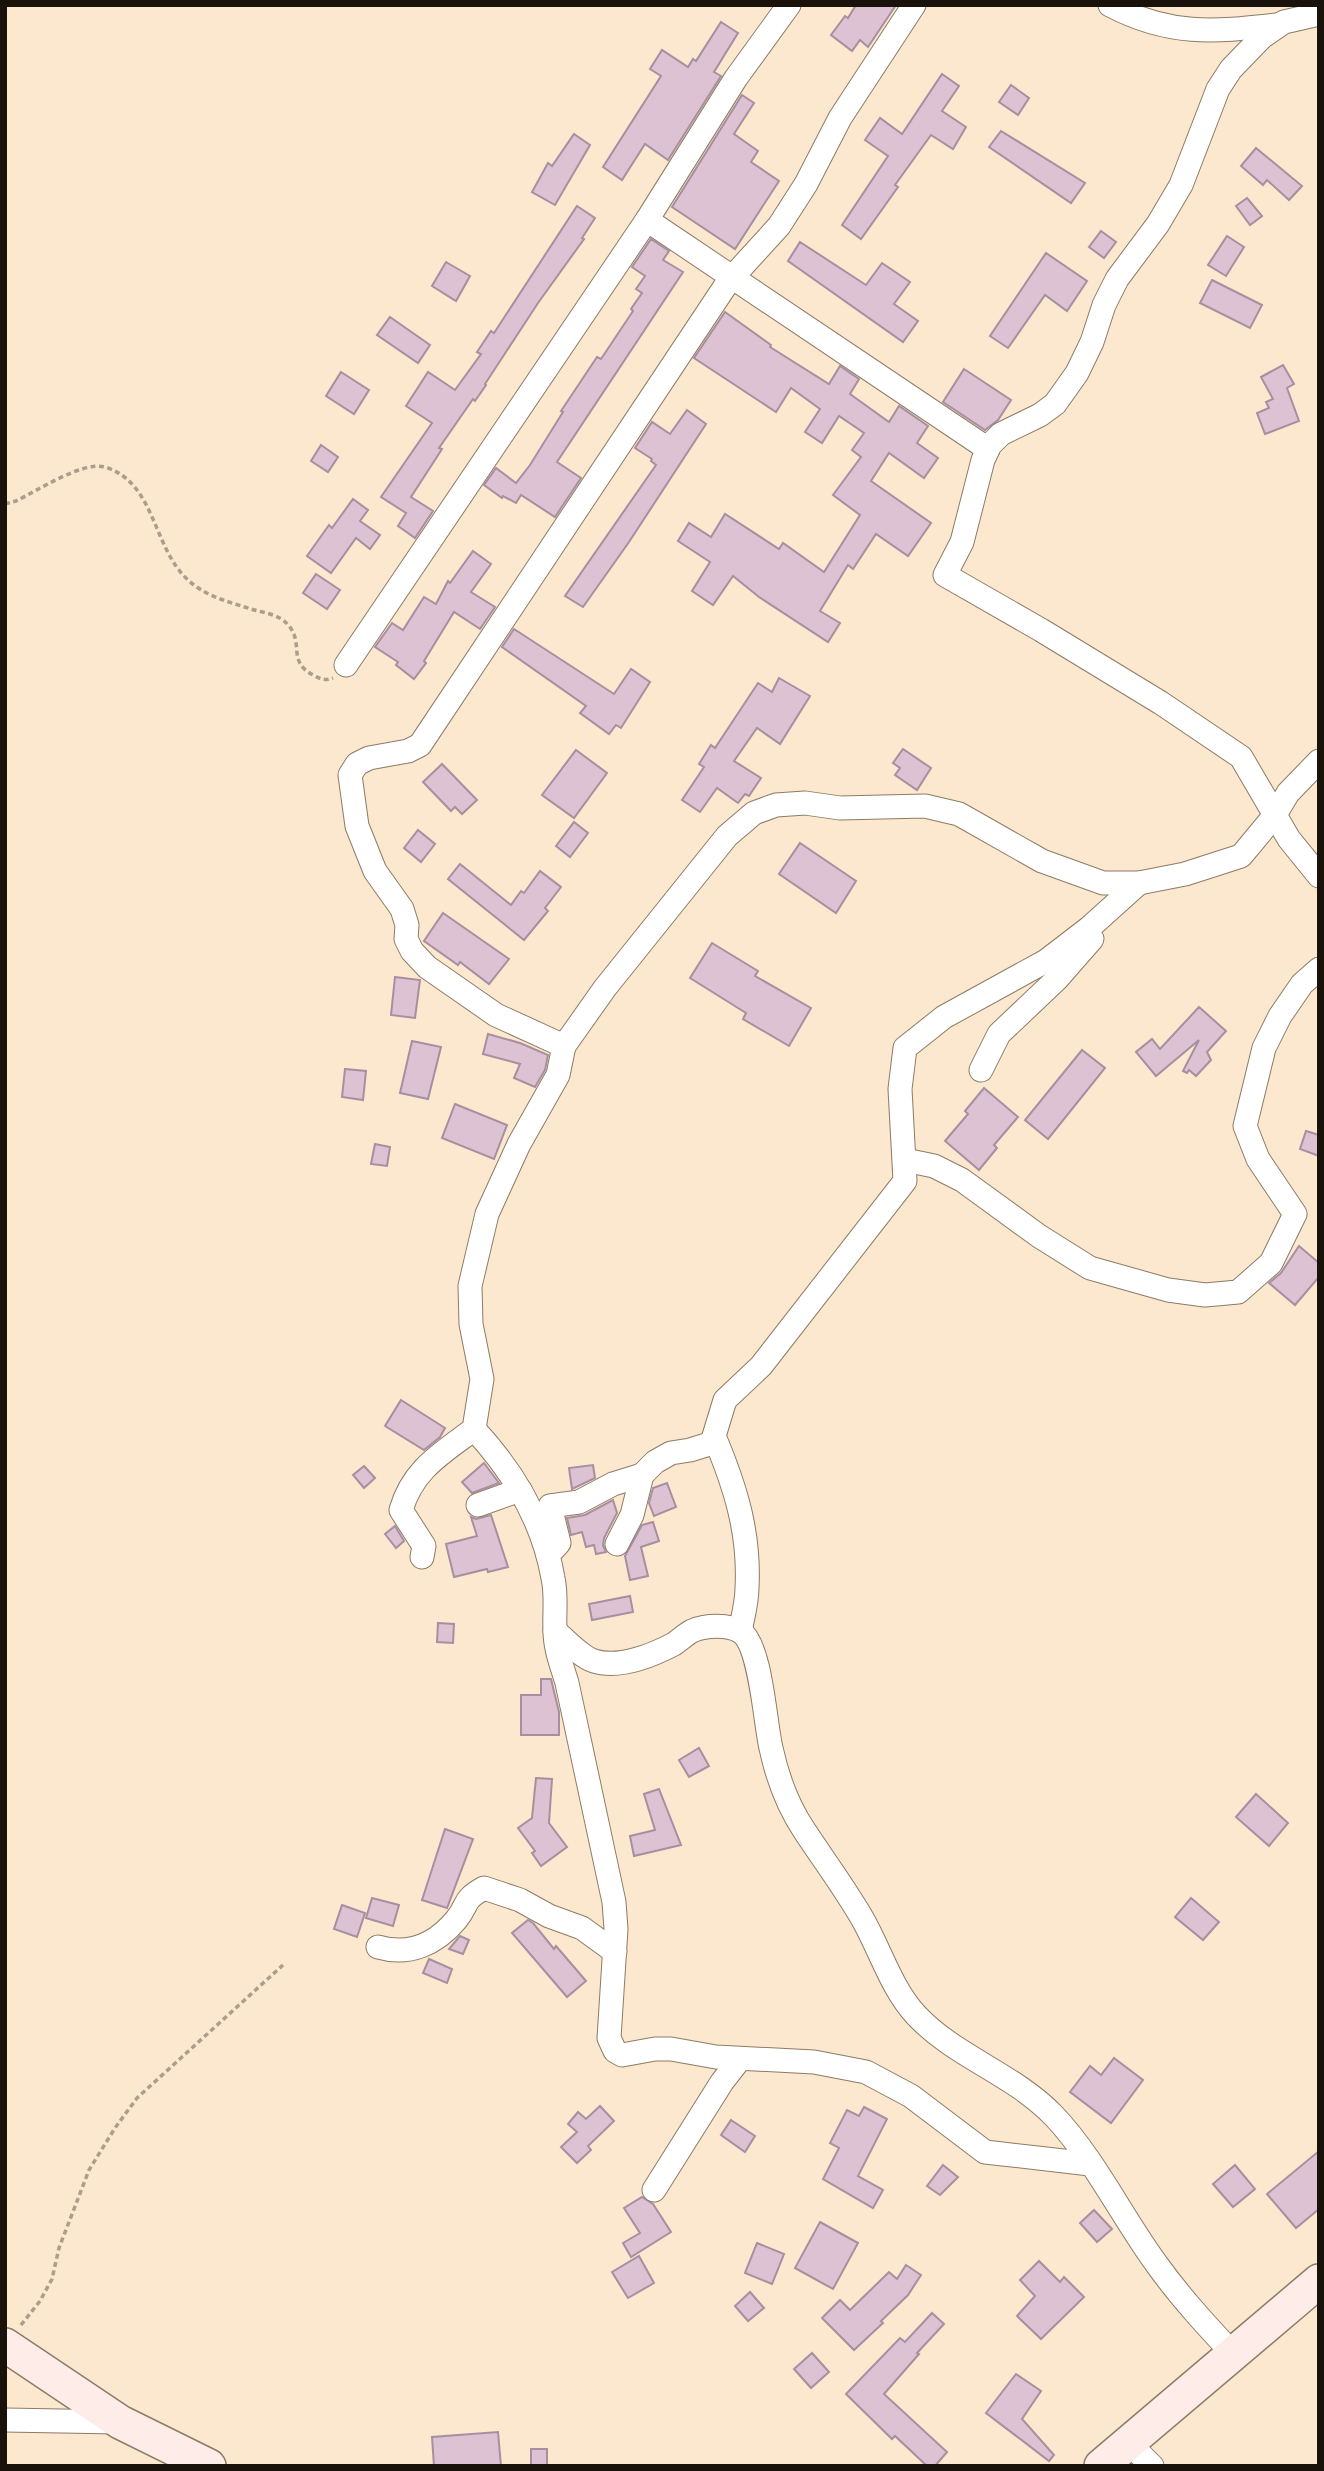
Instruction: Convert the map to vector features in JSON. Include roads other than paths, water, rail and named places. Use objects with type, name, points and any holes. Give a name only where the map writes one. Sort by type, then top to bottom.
[{"type":"street","points":[[346,665],[648,220],[736,78],[789,5]]},
{"type":"street","points":[[564,1046],[496,1015],[427,967],[412,951],[406,939],[407,925],[402,909],[375,871],[357,826],[350,775],[356,764],[369,758],[408,751],[420,745],[731,279],[779,226],[806,184],[840,118],[914,5]]},
{"type":"street","points":[[1110,5],[1136,19],[1180,30],[1203,32],[1280,25]]},
{"type":"street","points":[[1319,14],[1299,17],[1280,25],[1262,37],[1231,69],[1218,89],[1181,185],[1158,224],[1116,279],[1077,373],[1055,404],[1040,415],[1000,434],[988,449],[962,542],[945,575],[1139,690],[1241,757],[1289,839],[1319,876]]},
{"type":"street","points":[[648,220],[731,279],[988,449]]},
{"type":"street","points":[[422,1557],[424,1546],[401,1510],[418,1473],[474,1429],[482,1379],[471,1324],[470,1286],[487,1214],[519,1144],[558,1075],[564,1046],[605,988],[727,836],[754,813],[776,805],[805,803],[840,808],[925,806],[958,814],[1042,861],[1103,883],[1139,883],[1185,874],[1241,856],[1275,815],[1288,793],[1319,761]]},
{"type":"street","points":[[981,1070],[999,1034],[1057,979],[1139,883]]},
{"type":"street","points":[[740,1631],[747,1588],[745,1530],[734,1484],[714,1436],[726,1399],[761,1366],[905,1181],[900,1089],[905,1048],[944,1017],[1046,961],[1089,928],[1139,883]]},
{"type":"street","points":[[905,1160],[934,1166],[962,1180],[1039,1236],[1090,1268],[1168,1290],[1205,1295],[1238,1292],[1271,1263],[1295,1214],[1258,1159],[1245,1126],[1264,1048],[1280,1016],[1302,984],[1319,969]]},
{"type":"street","points":[[474,1429],[495,1452],[520,1490],[546,1546],[556,1603],[555,1631],[614,1902],[615,1952],[609,2038],[615,2051],[622,2055],[671,2049],[716,2057],[814,2062],[866,2072],[911,2096],[985,2152],[1090,2164]]},
{"type":"street","points":[[548,1555],[559,1543],[550,1506],[579,1502],[613,1484],[642,1475],[655,1462],[671,1453],[716,1442]]},
{"type":"street","points":[[617,1544],[632,1516],[642,1475]]},
{"type":"street","points":[[478,1505],[520,1490]]},
{"type":"street","points":[[555,1631],[593,1661],[608,1663],[650,1655],[675,1643],[693,1630],[717,1626],[740,1631],[751,1643],[771,1749],[786,1796],[802,1828],[863,1920],[889,1974],[914,2013],[943,2041],[1020,2088],[1053,2114],[1075,2141],[1157,2266],[1234,2355]]},
{"type":"street","points":[[378,1947],[389,1950],[420,1948],[440,1935],[457,1919],[468,1896],[484,1888],[520,1900],[549,1916],[582,1928],[615,1952]]},
{"type":"street","points":[[654,2190],[722,2082],[740,2059]]},
{"type":"street","points":[[1101,2466],[1319,2281]]},
{"type":"street","points":[[12,2336],[120,2422],[209,2466]]},
{"type":"street","points":[[5,2420],[120,2422]]},
{"type":"street","points":[[1129,2443],[1152,2466]]}]
